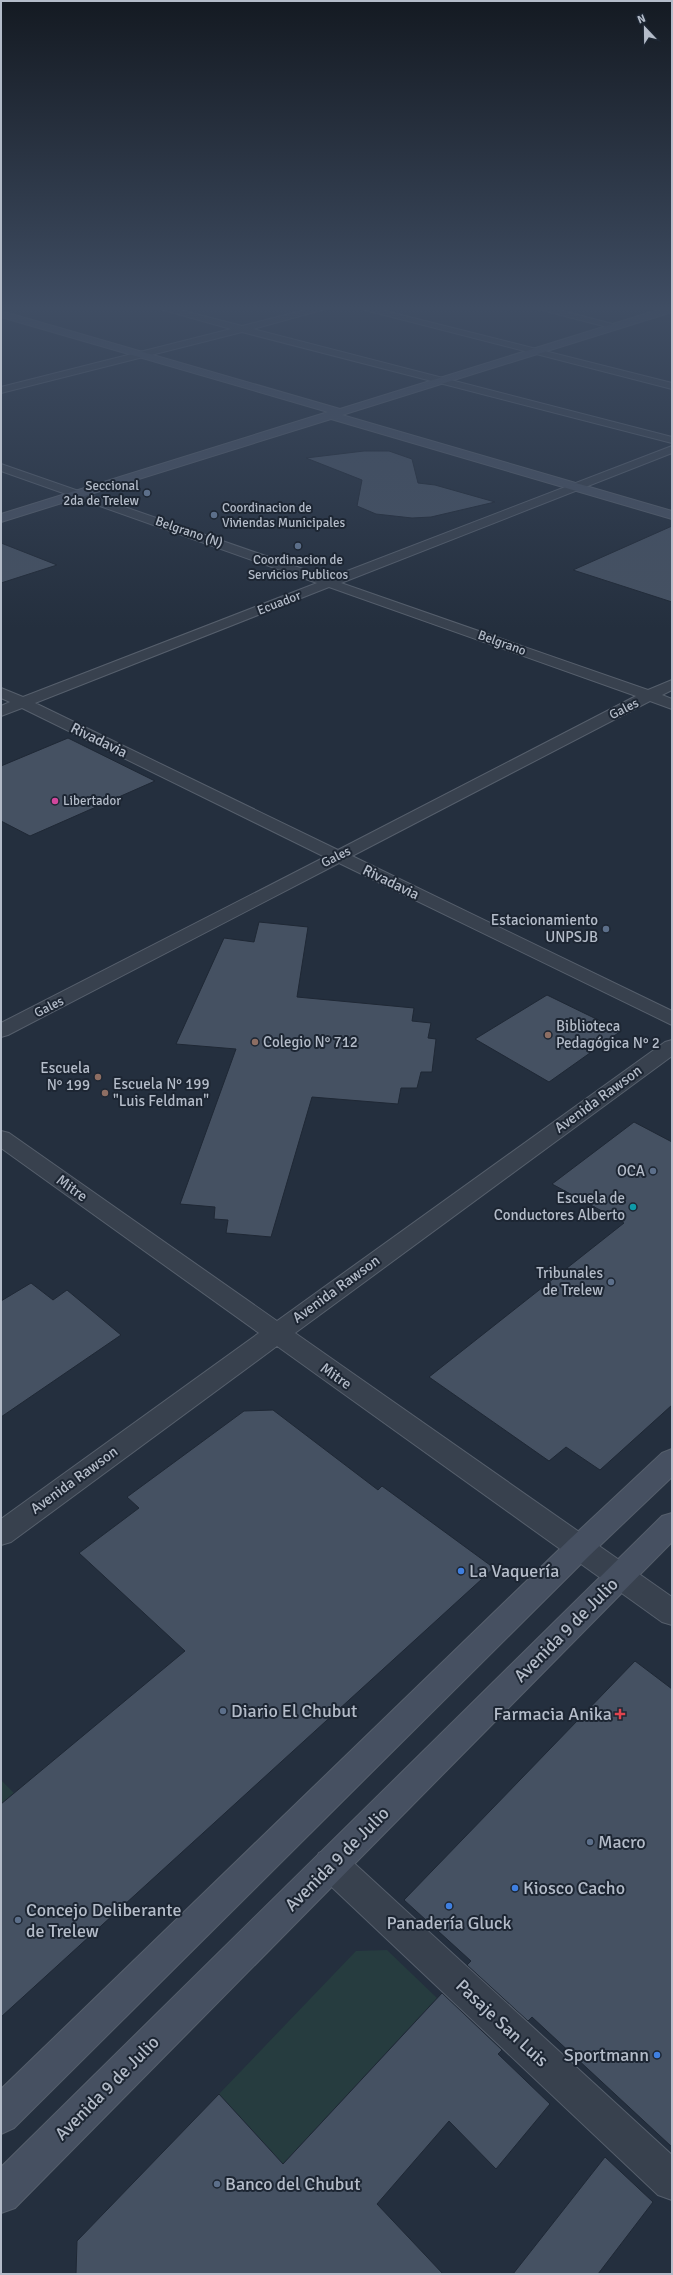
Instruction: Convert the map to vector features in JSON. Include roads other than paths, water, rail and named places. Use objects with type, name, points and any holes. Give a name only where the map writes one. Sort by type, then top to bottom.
[{"type":"street","points":[[1,518],[329,415]]},
{"type":"street","points":[[331,415],[672,515]]},
{"type":"street","points":[[574,415],[672,440]]},
{"type":"street","name":"Ecuador","points":[[1,711],[672,450]]},
{"type":"street","name":"Belgrano (N)","points":[[1,467],[331,582]]},
{"type":"street","name":"Belgrano","points":[[331,582],[672,704]]},
{"type":"street","name":"Gales","points":[[1,1031],[672,684]]},
{"type":"street","name":"Rivadavia","points":[[1,692],[672,1019]]},
{"type":"street","name":"Avenida Rawson","points":[[1,1534],[672,1046]]},
{"type":"street","name":"Mitre","points":[[1,1138],[275,1334],[672,1613]]},
{"type":"street","points":[[1,2115],[580,1547],[672,1460]]},
{"type":"street","name":"Avenida 9 de Julio","points":[[1,2194],[672,1524]]},
{"type":"street","name":"Pasaje San Luis","points":[[331,1864],[672,2181]]},
{"type":"place","name":"Seccional 2da de Trelew","points":[[147,493]]},
{"type":"place","name":"Coordinacion de Viviendas Municipales","points":[[214,515]]},
{"type":"place","name":"Coordinacion de Servicios Publicos","points":[[298,546]]},
{"type":"place","name":"Libertador","points":[[55,801]]},
{"type":"place","name":"Estacionamiento UNPSJB","points":[[606,929]]},
{"type":"place","name":"Biblioteca Pedagógica N° 2","points":[[548,1035]]},
{"type":"place","name":"Colegio N° 712","points":[[255,1042]]},
{"type":"place","name":"Escuela N° 199","points":[[98,1077]]},
{"type":"place","name":"Escuela N° 199 \"Luis Feldman\"","points":[[105,1093]]},
{"type":"place","name":"OCA","points":[[653,1171]]},
{"type":"place","name":"Escuela de Conductores Alberto","points":[[633,1207]]},
{"type":"place","name":"Tribunales de Trelew","points":[[611,1282]]},
{"type":"place","name":"La Vaquería","points":[[461,1571]]},
{"type":"place","name":"Diario El Chubut","points":[[223,1711]]},
{"type":"place","name":"Farmacia Anika","points":[[620,1714]]},
{"type":"place","name":"Macro","points":[[590,1842]]},
{"type":"place","name":"Kiosco Cacho","points":[[515,1888]]},
{"type":"place","name":"Panadería Gluck","points":[[449,1906]]},
{"type":"place","name":"Concejo Deliberante de Trelew","points":[[18,1920]]},
{"type":"place","name":"Sportmann","points":[[657,2055]]},
{"type":"place","name":"Banco del Chubut","points":[[217,2184]]}]
